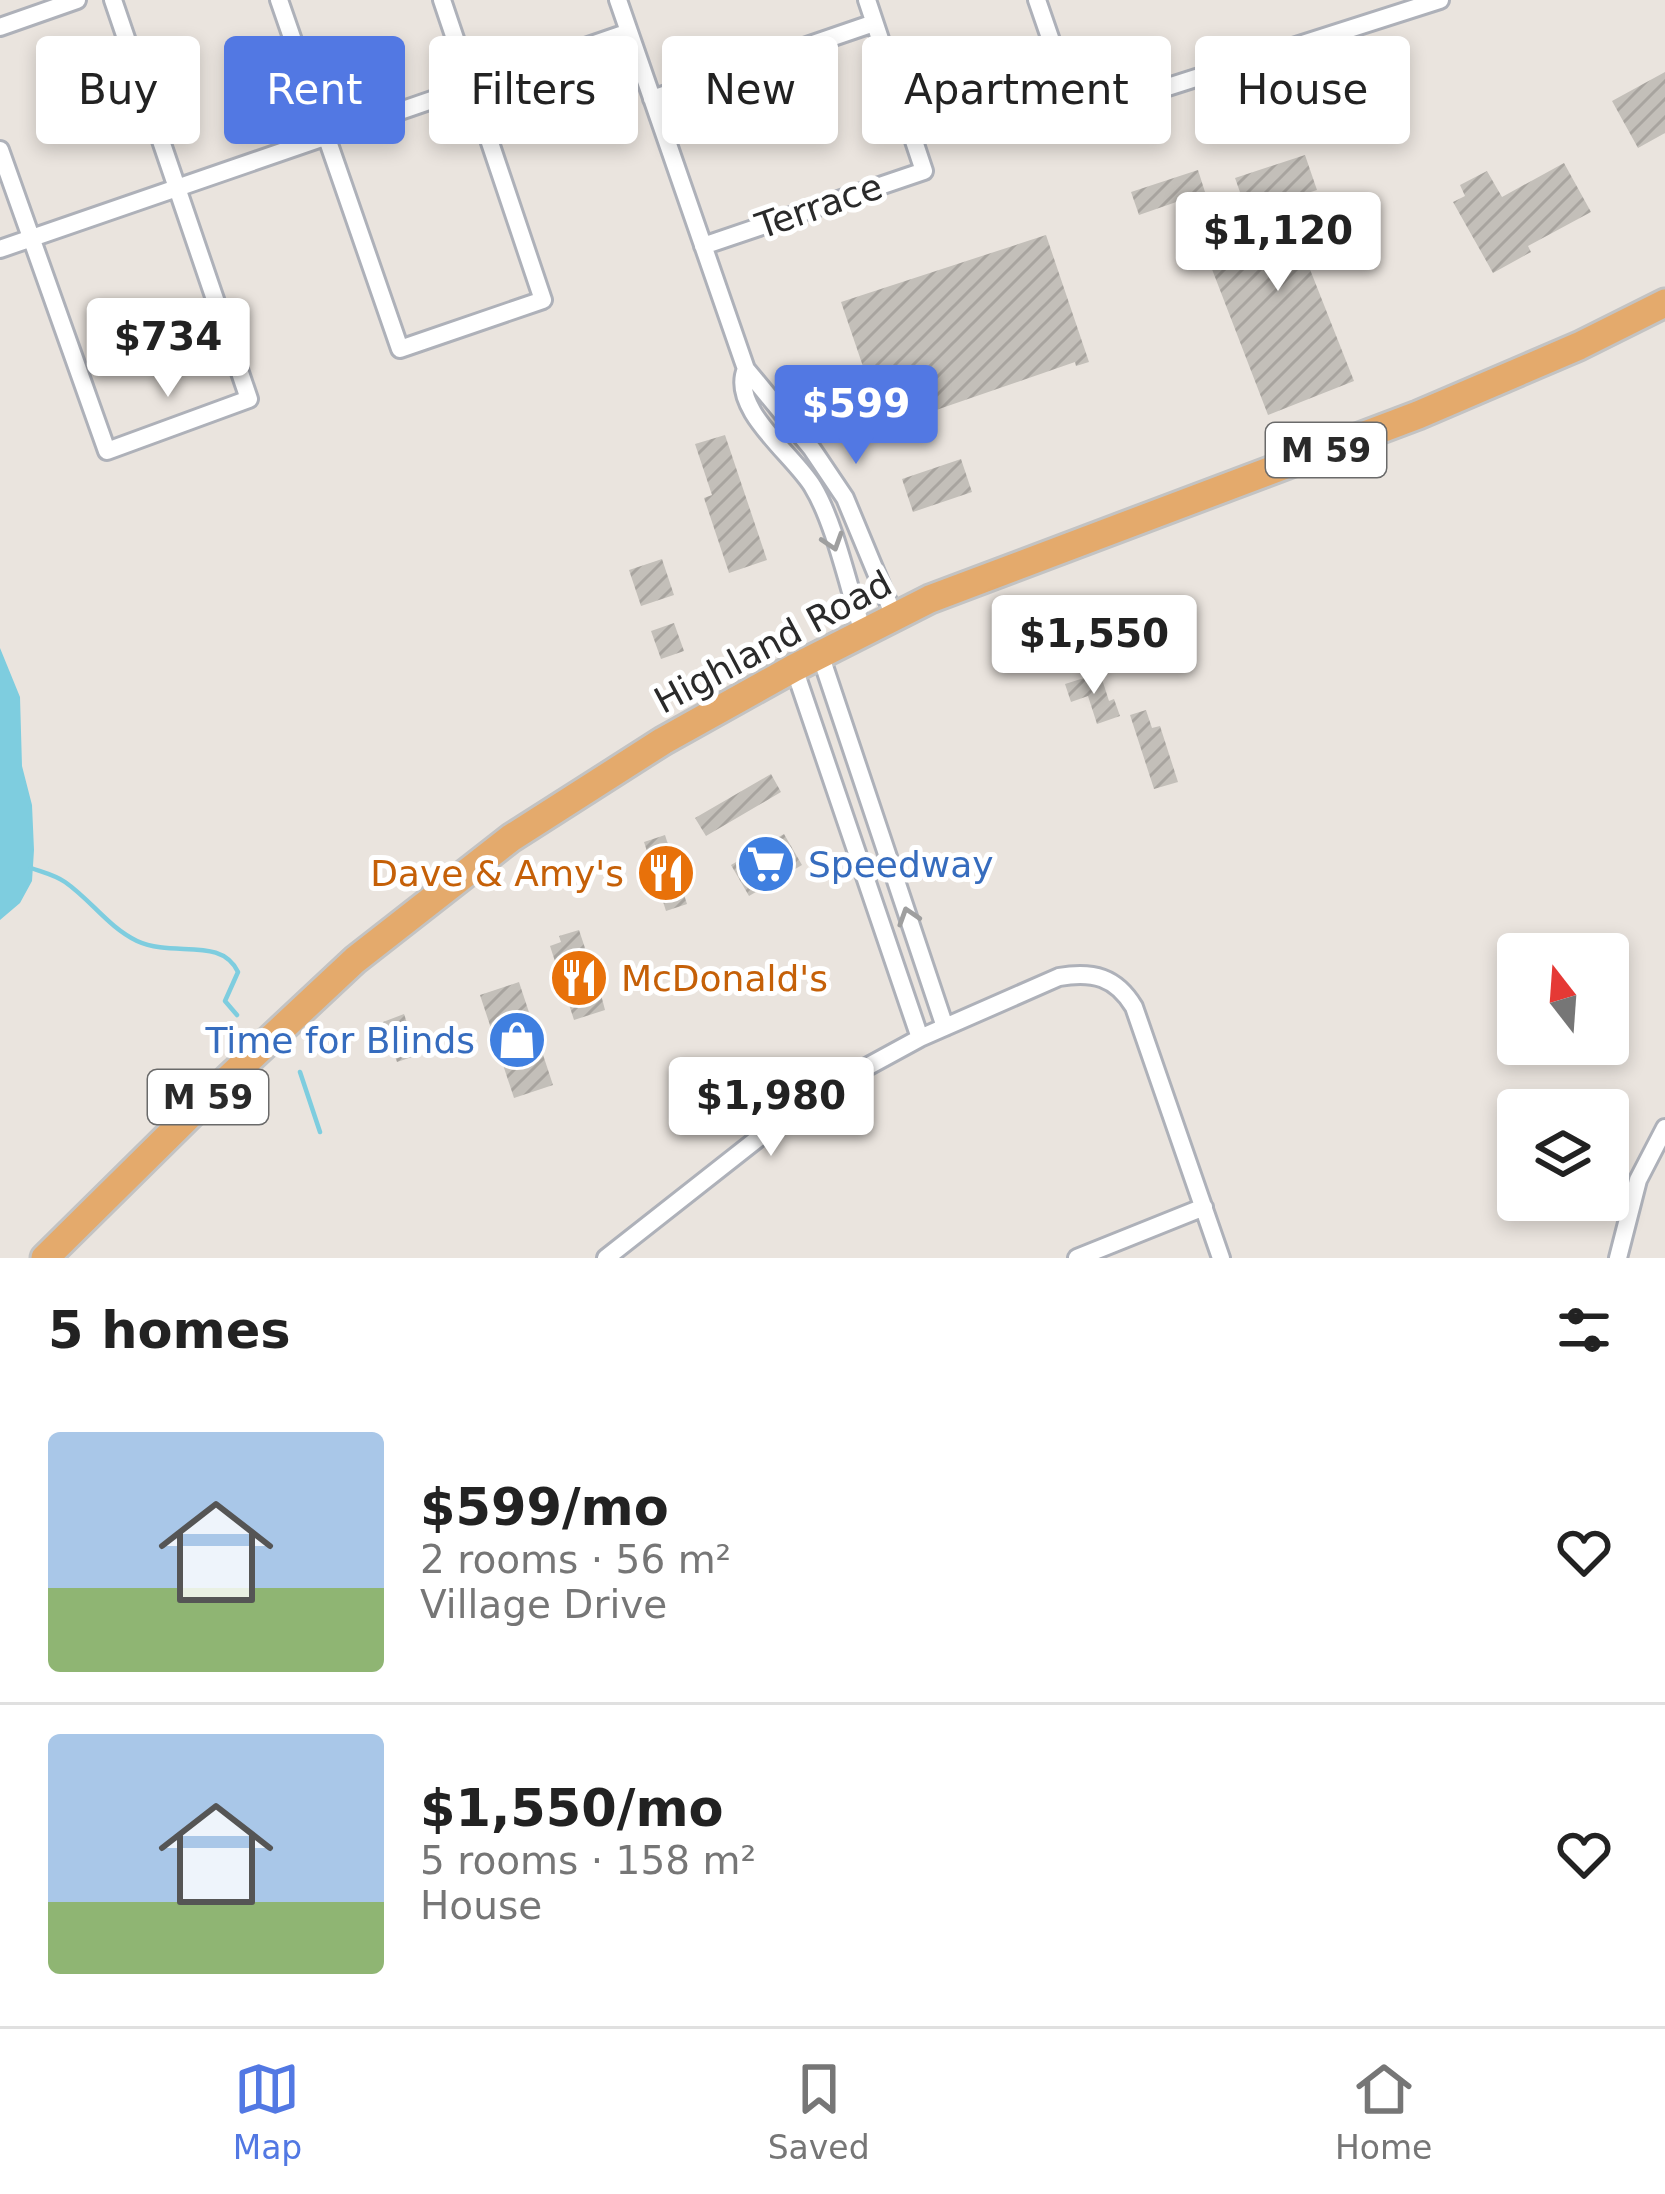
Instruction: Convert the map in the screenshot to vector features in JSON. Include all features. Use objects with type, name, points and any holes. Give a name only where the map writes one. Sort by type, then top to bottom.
[{"type":"highway","name":"Highland Road","points":[[45,1258],[216,1089],[399,924],[584,789],[894,616],[1418,415],[1579,346],[1665,303]]},
{"type":"street","points":[[0,27],[77,0]]},
{"type":"street","points":[[0,150],[107,451],[249,399],[113,0]]},
{"type":"street","points":[[279,0],[291,36]]},
{"type":"street","points":[[442,0],[454,36]]},
{"type":"street","points":[[618,0],[746,370],[812,448],[845,498],[894,616]]},
{"type":"street","points":[[652,99],[874,23],[867,0]]},
{"type":"street","points":[[1037,0],[1077,116],[1413,4],[1440,0]]},
{"type":"street","name":"Terrace","points":[[703,246],[924,171],[874,23]]},
{"type":"street","points":[[617,36],[628,32]]},
{"type":"street","points":[[0,249],[305,144]]},
{"type":"street","points":[[327,144],[400,350],[543,300],[491,144]]},
{"type":"street","points":[[746,370],[741,380],[748,406],[813,487],[863,632]]},
{"type":"street","points":[[820,654],[946,1027]]},
{"type":"street","points":[[794,668],[920,1038]]},
{"type":"street","points":[[842,799],[866,790]]},
{"type":"street","points":[[862,866],[888,856]]},
{"type":"street","points":[[606,1258],[808,1099],[920,1038],[1059,977],[1093,975],[1111,980],[1134,1007],[1221,1258]]},
{"type":"street","points":[[1618,1258],[1638,1180],[1665,1128]]},
{"type":"street","points":[[1077,1258],[1204,1207]]},
{"type":"water","points":[[0,648],[20,697],[22,766],[32,805],[34,850],[32,881],[20,903],[0,920]]},
{"type":"building","points":[[1665,72],[1665,133],[1638,148],[1612,101]]},
{"type":"building","points":[[1305,155],[1317,190],[1283,201],[1354,381],[1268,415],[1205,251],[1254,232],[1235,178]]},
{"type":"building","points":[[1564,163],[1591,212],[1528,246],[1531,252],[1493,273],[1453,202],[1465,196],[1460,185],[1487,171],[1502,197]]},
{"type":"building","points":[[1198,170],[1205,192],[1139,215],[1131,192]]},
{"type":"building","points":[[1046,235],[1089,362],[1076,366],[1075,362],[884,428],[841,302]]},
{"type":"building","points":[[725,435],[767,560],[729,573],[704,498],[712,495],[695,444]]},
{"type":"building","points":[[961,459],[972,492],[913,512],[902,479]]},
{"type":"building","points":[[662,559],[674,595],[641,606],[629,570]]},
{"type":"building","points":[[674,623],[684,651],[661,659],[651,631]]},
{"type":"building","points":[[1100,673],[1109,701],[1114,699],[1120,716],[1097,724],[1088,696],[1071,702],[1065,684]]},
{"type":"building","points":[[1146,710],[1152,728],[1160,726],[1178,782],[1154,789],[1130,715]]},
{"type":"building","points":[[771,774],[781,792],[706,836],[695,818]]},
{"type":"building","points":[[784,834],[802,865],[749,896],[731,865]]},
{"type":"building","name":"Dave & Amy's","points":[[665,835],[687,904],[666,911],[644,842]]},
{"type":"building","name":"McDonald's","points":[[579,930],[605,1010],[574,1020],[550,946],[561,942],[559,936]]},
{"type":"building","name":"Time for Blinds","points":[[519,982],[553,1085],[514,1098],[480,995]]},
{"type":"building","points":[[404,1014],[418,1055],[397,1062],[383,1022]]},
{"type":"waterway","points":[[31,868],[65,882],[137,941],[208,951],[230,961],[238,972],[225,1001],[237,1015]]},
{"type":"waterway","points":[[300,1072],[320,1132]]},
{"type":"place","name":"Speedway","points":[[766,864]]},
{"type":"place","name":"Dave & Amy's","points":[[666,873]]},
{"type":"place","name":"McDonald's","points":[[579,978]]},
{"type":"place","name":"Time for Blinds","points":[[517,1040]]}]
